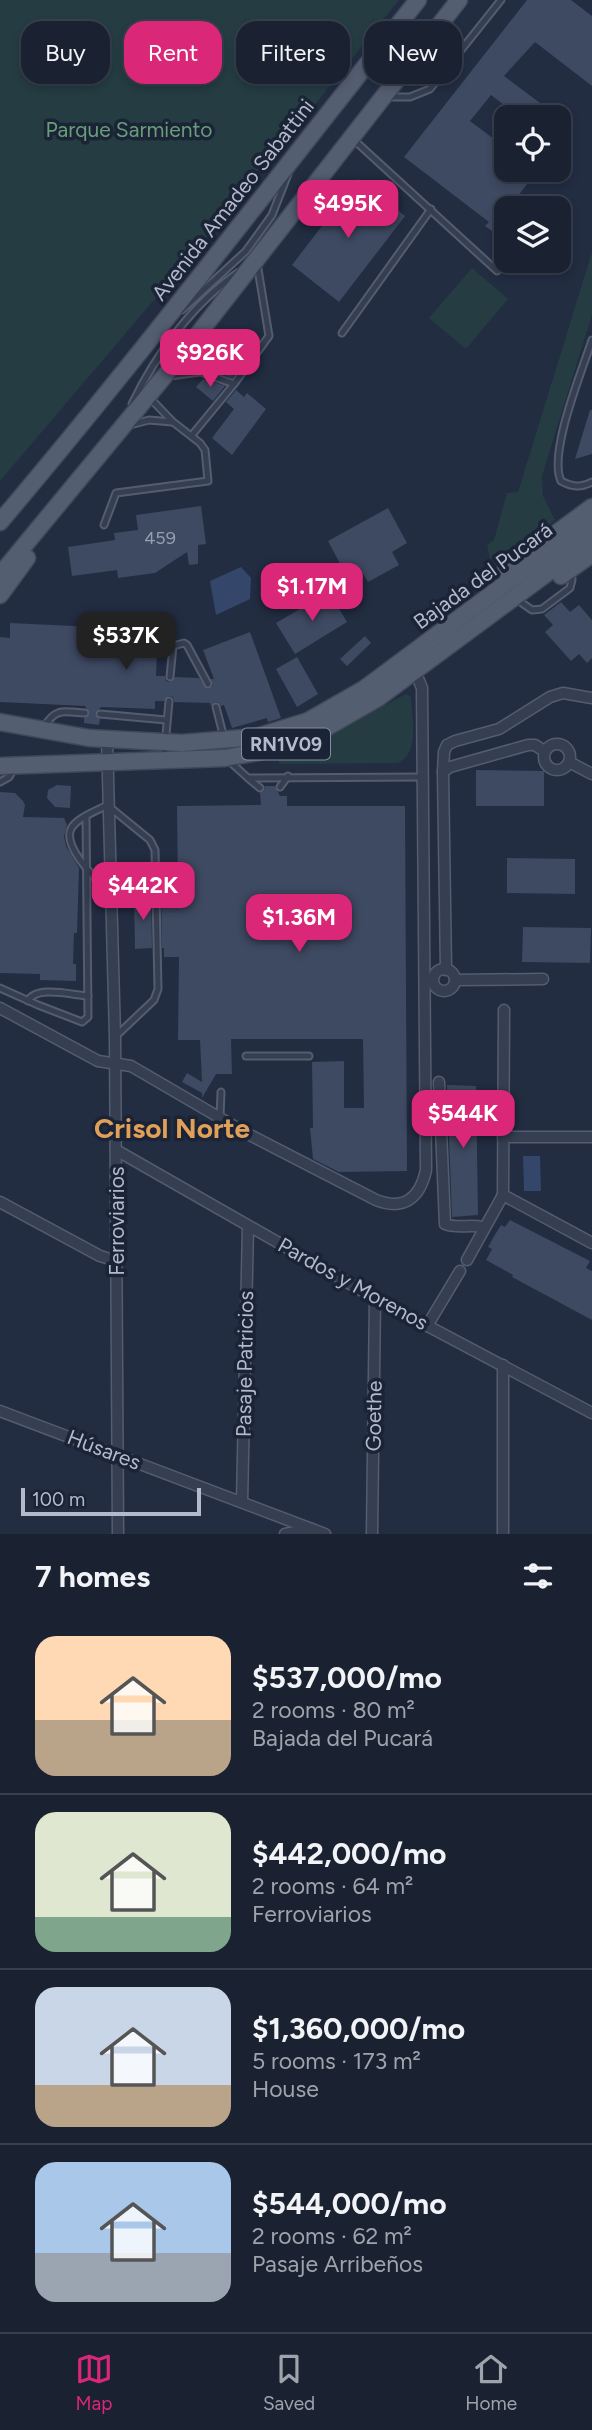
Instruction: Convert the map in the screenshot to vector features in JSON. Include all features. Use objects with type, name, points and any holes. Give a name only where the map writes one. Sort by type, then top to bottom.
[{"type":"main road","name":"Avenida Amadeo Sabattini","points":[[0,522],[164,322],[418,0]]},
{"type":"main road","points":[[0,575],[181,356],[459,0]]},
{"type":"main road","points":[[0,509],[32,476],[52,461]]},
{"type":"main road","points":[[0,595],[38,544],[71,492]]},
{"type":"main road","points":[[412,653],[460,605],[592,507]]},
{"type":"main road","name":"Bajada del Pucará","points":[[0,722],[107,740],[165,742],[224,741],[256,737],[308,721],[343,703],[592,523]]},
{"type":"main road","name":"Bajada del Pucará","points":[[8,765],[225,758],[264,751],[317,733],[348,717],[441,653],[592,540]]},
{"type":"main road","points":[[441,653],[522,603],[592,554]]},
{"type":"street","points":[[0,1008],[98,1061],[131,1066],[220,1118],[376,1200],[388,1205],[399,1205],[408,1201],[423,1182],[426,1170],[422,688],[415,671]]},
{"type":"street","points":[[446,970],[443,772],[447,745],[508,725],[550,697],[563,694],[592,698]]},
{"type":"street","name":"Ferroviarios","points":[[107,740],[117,1150],[118,1534]]},
{"type":"street","points":[[560,743],[567,748],[569,762],[564,768],[551,769],[545,764],[544,751],[551,745],[560,743]]},
{"type":"street","points":[[443,772],[450,767],[528,745],[535,745],[544,751]]},
{"type":"street","points":[[569,762],[592,774]]},
{"type":"street","points":[[439,971],[452,973],[455,979],[451,989],[444,991],[438,989],[434,983],[434,976],[439,971]]},
{"type":"street","points":[[455,979],[543,979]]},
{"type":"street","points":[[467,1260],[503,1195],[504,1010]]},
{"type":"street","points":[[439,1082],[445,1224],[483,1227]]},
{"type":"street","points":[[503,1137],[592,1138]]},
{"type":"street","name":"Pardos y Morenos","points":[[117,1150],[375,1298],[592,1413]]},
{"type":"street","points":[[503,1195],[592,1243]]},
{"type":"street","points":[[0,1202],[100,1256],[117,1261]]},
{"type":"street","name":"Pasaje Patricios","points":[[242,1502],[248,1226]]},
{"type":"street","points":[[427,1326],[460,1271]]},
{"type":"street","name":"Goethe","points":[[372,1534],[375,1298]]},
{"type":"street","points":[[503,1365],[503,1534]]},
{"type":"street","name":"Húsares","points":[[0,1411],[325,1534]]},
{"type":"street","points":[[285,1534],[312,1529]]},
{"type":"lane","points":[[383,97],[410,97],[430,89],[501,0]]},
{"type":"lane","points":[[352,138],[494,268]]},
{"type":"lane","points":[[342,333],[430,209]]},
{"type":"lane","points":[[121,429],[144,378],[173,335],[232,276],[257,260],[269,336],[192,435]]},
{"type":"lane","points":[[592,340],[561,440],[557,465],[561,481],[566,484],[583,486],[592,482]]},
{"type":"lane","points":[[181,356],[211,354],[245,369]]},
{"type":"lane","points":[[163,377],[200,372],[234,384]]},
{"type":"lane","points":[[104,525],[116,493],[208,481],[205,450],[200,443],[173,422],[147,396]]},
{"type":"lane","points":[[121,429],[149,420],[173,422]]},
{"type":"lane","points":[[170,677],[173,646],[184,643],[208,684]]},
{"type":"lane","points":[[164,761],[169,702]]},
{"type":"lane","points":[[216,707],[224,741]]},
{"type":"lane","points":[[43,730],[52,715],[57,712],[85,713]]},
{"type":"lane","points":[[100,714],[166,720]]},
{"type":"lane","points":[[225,758],[260,788]]},
{"type":"lane","points":[[0,782],[9,777],[8,765]]},
{"type":"lane","points":[[280,787],[288,776]]},
{"type":"lane","points":[[248,778],[422,777]]},
{"type":"lane","points":[[110,894],[72,849],[69,835],[75,824],[107,805],[150,840],[155,850],[158,989],[154,1000],[115,1037]]},
{"type":"lane","points":[[0,988],[82,1021],[88,1017],[86,817]]},
{"type":"lane","points":[[28,1001],[39,992],[88,996]]},
{"type":"lane","points":[[246,1056],[309,1056]]},
{"type":"lane","points":[[220,1118],[221,1092]]},
{"type":"green space","name":"Parque Sarmiento","points":[[0,0],[399,0],[382,21],[364,21],[364,44],[350,61],[350,21],[236,21],[236,84],[331,84],[222,220],[0,481]]},
{"type":"green space","points":[[592,252],[592,315],[542,476],[543,496],[555,520],[503,559],[499,554],[490,560],[487,545],[494,540],[507,493],[518,492]]},
{"type":"green space","points":[[472,268],[508,299],[466,349],[429,318]]},
{"type":"green space","points":[[406,694],[411,697],[412,743],[405,758],[398,763],[279,764],[279,758],[294,753]]},
{"type":"water","points":[[241,567],[251,578],[250,599],[216,615],[210,581]]},
{"type":"water","points":[[523,1156],[540,1156],[541,1191],[524,1191]]},
{"type":"building","points":[[527,0],[571,0],[592,16],[592,86],[535,42],[504,76],[543,105],[504,105],[491,95],[470,121],[494,139],[494,182],[529,182],[518,196],[494,196],[494,232],[485,226],[489,222],[404,157]]},
{"type":"building","points":[[358,179],[405,216],[339,302],[292,265]]},
{"type":"building","points":[[234,340],[251,352],[243,363],[223,354]]},
{"type":"building","points":[[216,362],[237,371],[232,378],[210,370]]},
{"type":"building","points":[[203,379],[225,386],[213,401],[196,387]]},
{"type":"building","points":[[236,390],[244,397],[247,393],[266,409],[232,455],[212,438],[234,409],[226,402]]},
{"type":"building","points":[[590,410],[592,454],[575,459]]},
{"type":"building","points":[[201,506],[206,544],[198,545],[198,564],[189,565],[187,552],[155,573],[118,578],[117,570],[72,576],[68,547],[115,540],[114,533],[138,530],[136,515]]},
{"type":"building","points":[[388,508],[407,543],[392,552],[399,565],[368,582],[360,569],[347,577],[328,541]]},
{"type":"building","points":[[329,592],[347,622],[295,654],[276,623]]},
{"type":"building","points":[[561,602],[570,612],[579,605],[592,620],[592,658],[587,663],[579,654],[571,661],[545,632],[553,625],[544,615]]},
{"type":"building","points":[[10,623],[158,630],[156,676],[165,676],[166,681],[170,682],[175,677],[199,678],[207,689],[213,686],[211,679],[214,679],[203,650],[250,632],[281,718],[268,722],[267,718],[232,728],[224,705],[221,706],[217,702],[211,706],[210,703],[174,702],[173,697],[169,696],[164,701],[155,701],[155,709],[101,707],[95,714],[100,719],[99,725],[84,723],[84,718],[90,714],[85,706],[0,702],[0,637],[10,638]]},
{"type":"building","points":[[365,636],[371,643],[347,666],[340,659]]},
{"type":"building","points":[[297,657],[318,694],[297,707],[276,669]]},
{"type":"building","points":[[476,770],[544,771],[544,806],[476,806]]},
{"type":"building","points":[[57,785],[71,786],[70,808],[55,807],[47,798],[48,790]]},
{"type":"building","points":[[265,786],[275,786],[280,796],[287,796],[287,806],[405,806],[407,1171],[339,1172],[313,1159],[310,1128],[313,1128],[312,1062],[344,1061],[344,1108],[364,1108],[363,1039],[231,1039],[232,1074],[216,1074],[202,1098],[202,1093],[182,1082],[187,1073],[202,1082],[200,1040],[178,1040],[179,957],[164,957],[162,948],[161,895],[164,895],[164,892],[178,892],[177,806],[261,805],[260,793]]},
{"type":"building","points":[[0,792],[15,793],[23,801],[23,817],[64,818],[67,825],[64,836],[66,846],[79,868],[73,964],[76,964],[76,981],[40,980],[40,974],[0,973]]},
{"type":"building","points":[[507,858],[575,859],[575,894],[507,893]]},
{"type":"building","points":[[134,896],[151,896],[152,948],[135,949]]},
{"type":"building","points":[[523,927],[591,928],[590,963],[522,962]]},
{"type":"building","points":[[447,1085],[476,1086],[478,1215],[452,1217]]},
{"type":"building","points":[[510,1220],[590,1261],[586,1268],[592,1271],[592,1320],[486,1260],[492,1249],[488,1247],[493,1238],[501,1225],[505,1227]]},
{"type":"district","name":"Crisol Norte","points":[[172,1128]]}]
